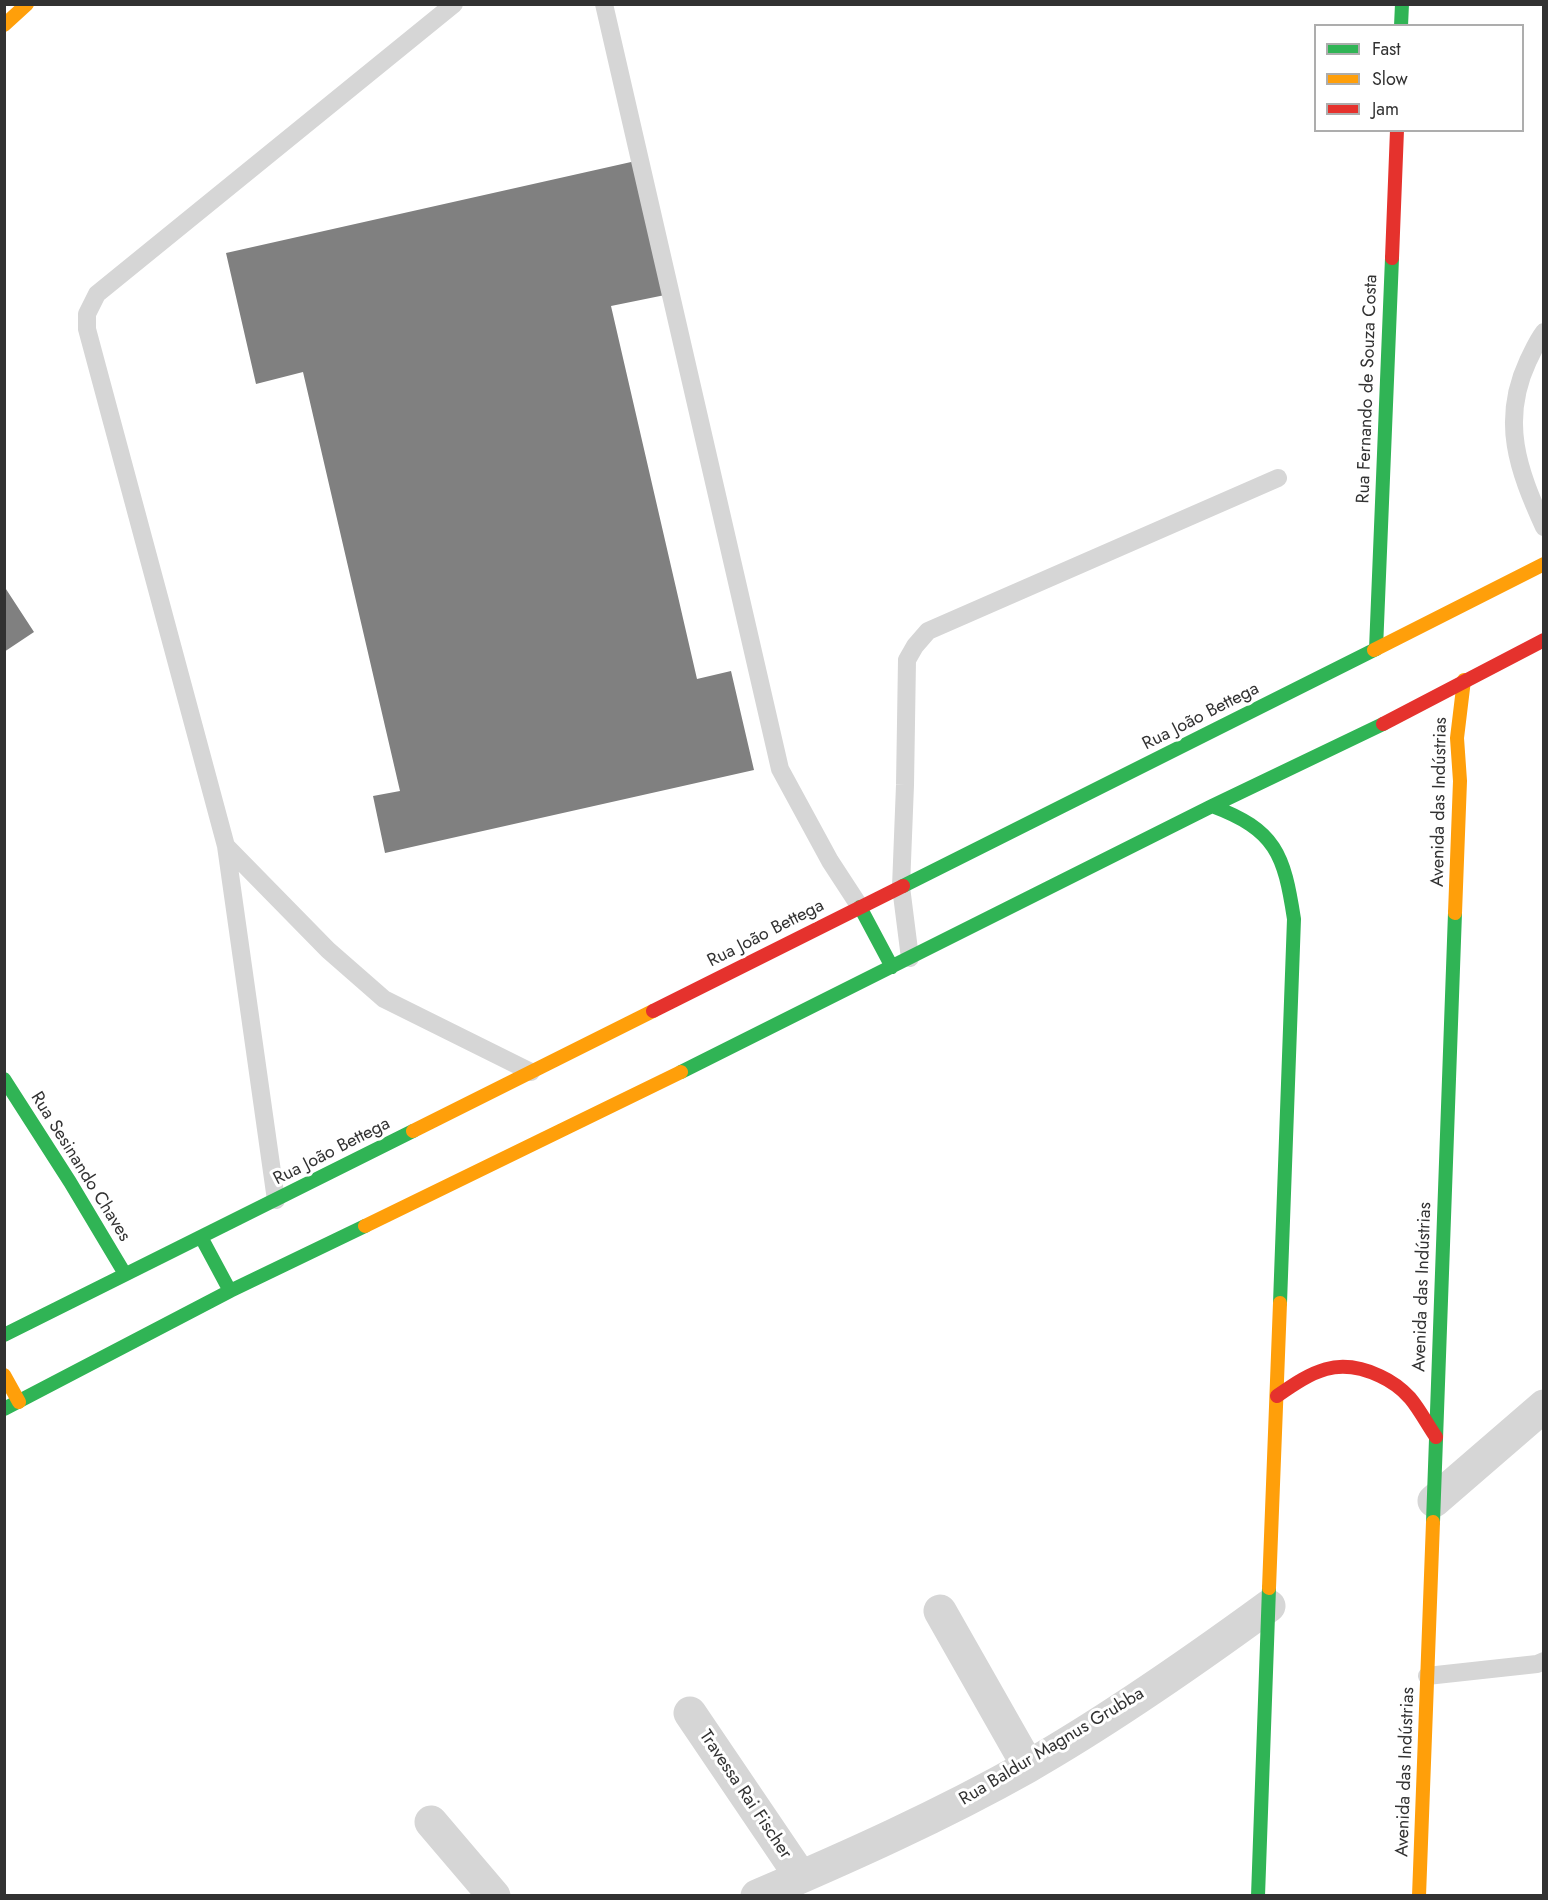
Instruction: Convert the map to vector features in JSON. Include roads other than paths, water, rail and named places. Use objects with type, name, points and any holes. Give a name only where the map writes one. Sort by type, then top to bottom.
[{"type":"main road","points":[[4,25],[27,4]]},
{"type":"main road","points":[[1401,24],[1402,4]]},
{"type":"main road","name":"Rua Fernando de Souza Costa","points":[[1376,649],[1397,132]]},
{"type":"main road","name":"Rua João Bettega","points":[[4,1335],[1544,564]]},
{"type":"main road","points":[[4,1409],[230,1291],[632,1097],[1212,806],[1384,723],[1544,640]]},
{"type":"main road","name":"Avenida das Indústrias","points":[[1419,1896],[1460,782],[1457,738],[1464,680]]},
{"type":"main road","points":[[1212,806],[1235,814],[1261,829],[1271,842],[1283,862],[1294,919],[1258,1896]]},
{"type":"main road","points":[[860,907],[892,967]]},
{"type":"main road","name":"Rua Sesinando Chaves","points":[[4,1079],[125,1274]]},
{"type":"main road","points":[[201,1237],[230,1291]]},
{"type":"main road","points":[[1277,1396],[1304,1378],[1331,1367],[1356,1368],[1385,1378],[1408,1396],[1436,1437]]},
{"type":"main road","points":[[4,1375],[19,1402]]},
{"type":"street","points":[[1434,1501],[1544,1406]]},
{"type":"street","name":"Rua Baldur Magnus Grubba","points":[[757,1896],[922,1822],[1028,1766],[1154,1687],[1269,1606]]},
{"type":"street","points":[[940,1611],[1028,1766]]},
{"type":"street","name":"Travessa Rai Fischer","points":[[690,1713],[801,1877]]},
{"type":"street","points":[[431,1822],[494,1896]]},
{"type":"lane","points":[[276,1200],[226,846],[87,329],[87,314],[97,294],[454,4]]},
{"type":"lane","points":[[604,4],[780,769],[830,861],[860,907]]},
{"type":"lane","points":[[1544,332],[1523,373],[1513,407],[1515,443],[1527,491],[1544,527]]},
{"type":"lane","points":[[910,958],[901,886],[907,660],[915,646],[928,631],[1278,478]]},
{"type":"lane","points":[[226,846],[328,950],[384,999],[531,1072]]},
{"type":"lane","points":[[1427,1676],[1537,1664],[1544,1661]]}]
